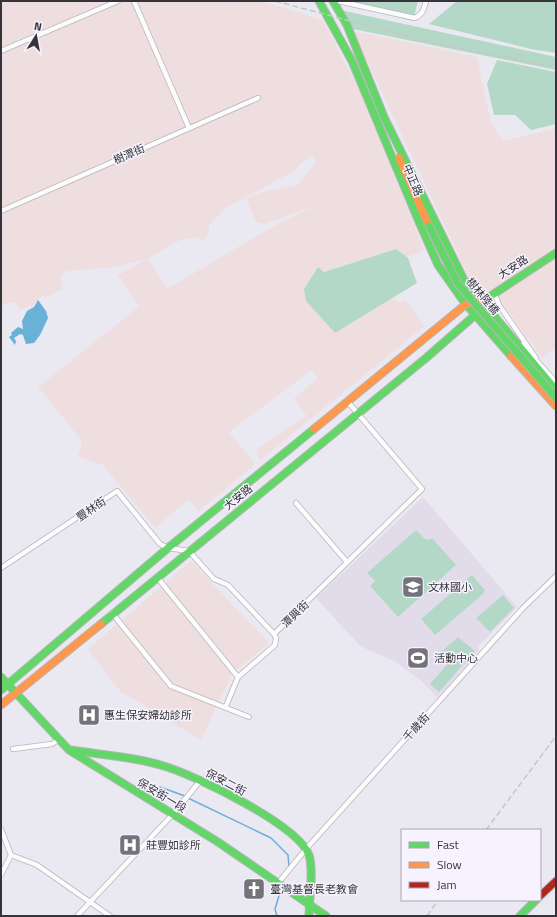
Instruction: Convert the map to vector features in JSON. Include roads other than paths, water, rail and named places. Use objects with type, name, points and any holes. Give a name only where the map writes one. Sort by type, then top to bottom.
[{"type":"street","points":[[1,51],[118,1]]},
{"type":"street","points":[[134,1],[189,128]]},
{"type":"street","name":"中正路","points":[[319,1],[333,23],[464,280],[506,330]]},
{"type":"street","name":"中正路","points":[[333,1],[347,25],[381,118],[400,179],[433,254],[465,305],[556,406]]},
{"type":"street","points":[[338,1],[415,18],[421,15],[426,1]]},
{"type":"street","name":"樹潭街","points":[[1,211],[258,98]]},
{"type":"street","name":"樹林陸橋","points":[[381,118],[429,226],[458,284],[556,398]]},
{"type":"street","name":"大安路","points":[[1,705],[358,414],[474,316],[483,301],[556,253]]},
{"type":"street","points":[[494,293],[499,305],[536,358],[556,382]]},
{"type":"street","name":"大安路","points":[[1,690],[168,548],[465,305],[483,301]]},
{"type":"street","points":[[506,330],[536,358]]},
{"type":"street","points":[[506,330],[556,390]]},
{"type":"street","points":[[348,402],[358,414]]},
{"type":"street","name":"潭興街","points":[[226,706],[238,677],[275,645],[276,638],[274,634],[422,489],[358,414]]},
{"type":"street","name":"豐林街","points":[[1,568],[117,491],[160,544],[168,548]]},
{"type":"street","points":[[296,503],[347,562]]},
{"type":"street","points":[[168,548],[189,551],[214,579],[228,585],[274,634]]},
{"type":"street","name":"千歲街","points":[[282,884],[285,874],[306,849],[523,608],[556,576]]},
{"type":"street","points":[[157,577],[238,677]]},
{"type":"street","points":[[112,613],[171,686],[226,706],[249,717]]},
{"type":"street","name":"保安街一段","points":[[1,677],[58,740],[69,750],[118,782],[173,814],[282,884],[326,916]]},
{"type":"street","points":[[13,749],[52,744],[58,740]]},
{"type":"street","name":"保安二街","points":[[69,750],[141,761],[167,767],[200,781],[270,819],[288,831],[306,849]]},
{"type":"street","points":[[77,916],[173,814],[200,781]]},
{"type":"street","points":[[1,829],[11,854],[37,865],[110,916]]},
{"type":"street","points":[[306,849],[309,856],[309,916]]},
{"type":"street","points":[[1,875],[11,854]]},
{"type":"street","points":[[541,895],[556,881]]},
{"type":"street","points":[[520,916],[535,901]]},
{"type":"water","points":[[38,300],[46,311],[48,318],[40,335],[34,343],[26,344],[23,335],[20,334],[14,338],[16,341],[15,345],[9,337],[12,335],[11,333],[18,327],[23,329],[22,321],[27,311],[34,307]]},
{"type":"waterway","points":[[160,787],[185,796]]},
{"type":"waterway","points":[[188,798],[271,838],[288,855],[289,867]]},
{"type":"waterway","points":[[277,916],[275,909],[281,889]]},
{"type":"railway","points":[[275,1],[437,44],[556,67]]},
{"type":"railway","points":[[487,829],[556,736]]},
{"type":"railway","points":[[427,916],[437,901]]},
{"type":"place","name":"文林國小","points":[[413,587]]},
{"type":"place","name":"活動中心","points":[[418,658]]},
{"type":"place","name":"惠生保安婦幼診所","points":[[89,715]]},
{"type":"place","name":"莊豐如診所","points":[[130,845]]},
{"type":"place","name":"臺灣基督長老教會","points":[[254,889]]}]
